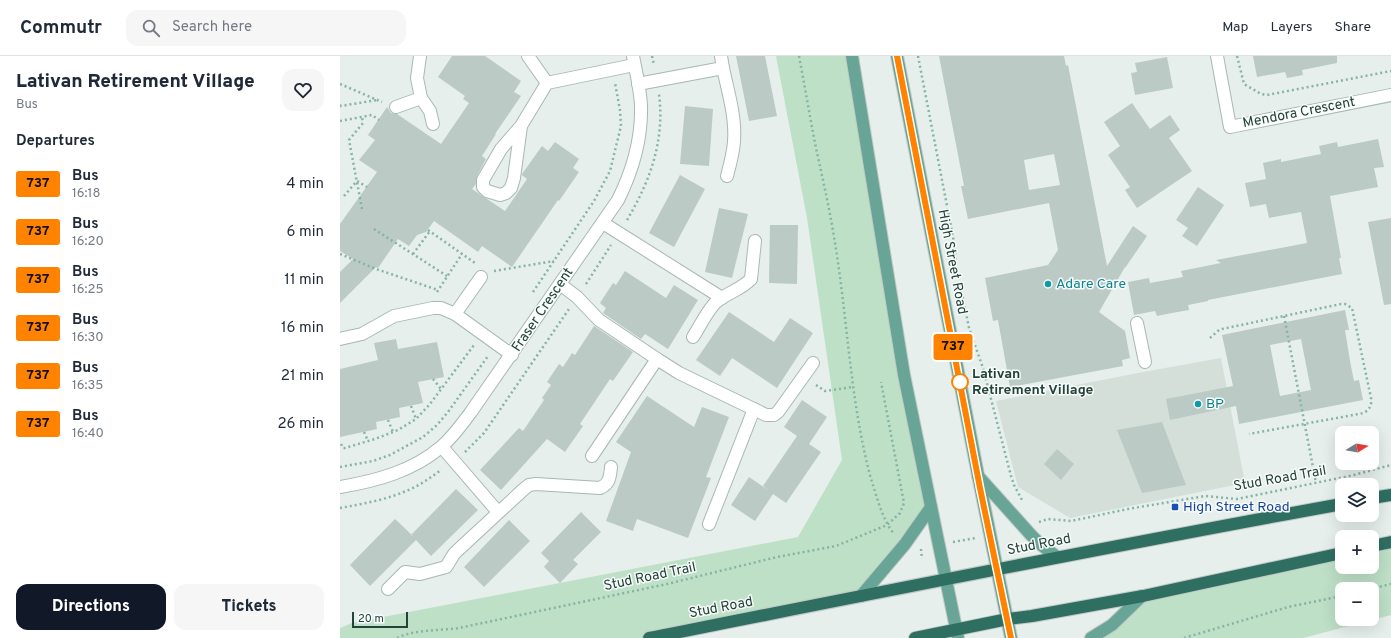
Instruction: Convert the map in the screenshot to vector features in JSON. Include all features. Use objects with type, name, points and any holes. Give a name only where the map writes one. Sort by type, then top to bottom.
[{"type":"highway","points":[[1379,497],[1390,495]]},
{"type":"highway","name":"Stud Road","points":[[649,638],[997,568],[1237,522],[1335,505]]},
{"type":"highway","points":[[1379,545],[1391,542]]},
{"type":"highway","points":[[915,638],[957,634],[1008,619],[1142,596],[1335,555]]},
{"type":"main road","points":[[852,56],[904,375],[957,634]]},
{"type":"main road","name":"High Street Road","points":[[897,56],[1011,638]]},
{"type":"main road","points":[[978,475],[1031,536],[1057,557]]},
{"type":"main road","points":[[861,596],[905,544],[931,507]]},
{"type":"main road","points":[[1091,638],[1112,625],[1142,596]]},
{"type":"street","points":[[420,56],[417,78],[421,98],[430,112],[433,124]]},
{"type":"street","points":[[528,56],[547,83]]},
{"type":"street","name":"Mendora Crescent","points":[[1217,56],[1230,127],[1391,95]]},
{"type":"street","points":[[521,126],[515,174],[511,188],[506,193],[500,195],[487,191],[483,187],[483,180],[501,149],[521,126],[547,83],[634,61]]},
{"type":"street","name":"Fraser Crescent","points":[[340,487],[391,476],[424,460],[442,447],[458,430],[512,355],[603,223],[625,186],[636,154],[641,120],[641,103],[634,61]]},
{"type":"street","points":[[638,84],[722,62],[734,133],[734,149],[727,176]]},
{"type":"street","points":[[396,107],[421,98]]},
{"type":"street","points":[[603,223],[722,298]]},
{"type":"street","points":[[693,337],[714,304],[747,284],[751,279],[755,241]]},
{"type":"street","points":[[455,314],[484,274]]},
{"type":"street","points":[[560,284],[577,296],[599,320],[679,373],[766,415],[774,415],[804,377],[813,363]]},
{"type":"street","points":[[340,339],[362,334],[394,316],[441,308],[455,314],[512,355]]},
{"type":"street","points":[[1138,323],[1145,362]]},
{"type":"street","points":[[592,456],[657,359]]},
{"type":"street","points":[[709,524],[754,409]]},
{"type":"street","points":[[442,447],[498,512]]},
{"type":"street","points":[[388,589],[405,572],[420,574],[446,567],[454,554],[529,485],[603,487],[610,479],[611,467]]},
{"type":"path","points":[[800,56],[816,148],[831,214],[838,256],[852,387],[874,488],[887,525],[898,538]]},
{"type":"path","points":[[918,56],[969,328],[983,368],[1010,476],[1024,503]]},
{"type":"path","points":[[1237,56],[1244,84],[1260,94],[1267,95],[1391,71]]},
{"type":"path","points":[[532,293],[594,201],[610,171],[621,126],[615,81]]},
{"type":"path","points":[[340,84],[396,107]]},
{"type":"path","points":[[340,105],[378,100]]},
{"type":"path","points":[[340,121],[372,115],[379,120]]},
{"type":"path","points":[[362,117],[363,123],[349,140],[362,209]]},
{"type":"path","points":[[356,180],[367,187]]},
{"type":"path","points":[[344,196],[356,180]]},
{"type":"path","points":[[374,229],[447,276]]},
{"type":"path","points":[[413,254],[429,230],[475,263]]},
{"type":"path","points":[[582,289],[615,240]]},
{"type":"path","points":[[340,254],[376,269],[438,290]]},
{"type":"path","points":[[435,308],[438,290],[462,254]]},
{"type":"path","points":[[484,274],[554,261]]},
{"type":"path","points":[[464,454],[484,433],[572,304]]},
{"type":"path","points":[[1210,338],[1222,328],[1345,304],[1352,308],[1356,320],[1371,398],[1370,407],[1364,413],[1249,434]]},
{"type":"path","points":[[1284,316],[1316,483]]},
{"type":"path","points":[[341,444],[342,447],[345,448],[368,441],[393,432],[416,419],[483,334]]},
{"type":"path","points":[[340,467],[373,461],[390,455],[423,437],[437,425],[448,412],[492,352]]},
{"type":"path","points":[[804,377],[825,391],[852,387]]},
{"type":"path","points":[[433,379],[441,389]]},
{"type":"path","points":[[881,382],[904,502],[900,514],[887,525]]},
{"type":"path","points":[[411,406],[416,419]]},
{"type":"path","points":[[388,420],[393,432]]},
{"type":"path","points":[[364,432],[368,441]]},
{"type":"path","name":"Stud Road Trail","points":[[1033,523],[1048,519],[1071,521],[1128,509],[1205,496],[1237,499],[1371,471],[1391,465]]},
{"type":"path","points":[[340,508],[379,500],[406,491],[417,486],[441,470]]},
{"type":"path","name":"Stud Road Trail","points":[[397,638],[412,633],[443,631],[459,628],[667,584],[777,557],[836,546],[887,525]]},
{"type":"path","points":[[939,546],[990,535]]},
{"type":"path","points":[[921,550],[922,560]]},
{"type":"path","points":[[1379,587],[1391,584]]},
{"type":"path","points":[[1184,638],[1288,607],[1335,597]]},
{"type":"shaded area","points":[[1221,358],[1245,483],[1070,518],[1018,487],[996,401]]},
{"type":"green space","points":[[776,56],[852,56],[931,507],[861,596],[649,638],[340,638],[340,628],[352,623],[798,537],[842,460],[807,218]]},
{"type":"green space","points":[[1391,542],[1391,615],[1379,618],[1379,582],[1335,582],[1335,626],[1349,626],[1303,638],[1091,638],[1142,596],[1335,555],[1335,574],[1379,574],[1379,545]]},
{"type":"building","points":[[452,56],[485,56],[521,81],[514,92],[521,96],[482,156],[486,159],[477,176],[476,184],[472,189],[505,211],[527,179],[522,174],[542,146],[548,151],[555,142],[579,159],[573,168],[579,172],[512,267],[482,246],[478,252],[434,221],[426,232],[417,235],[409,246],[398,239],[378,268],[376,267],[340,303],[340,272],[353,259],[340,251],[340,224],[377,172],[359,160],[375,140],[368,135],[387,107],[391,113],[397,114],[441,144],[469,103],[463,99],[465,96],[438,77]]},
{"type":"building","points":[[736,56],[765,56],[777,116],[749,121]]},
{"type":"building","points":[[939,56],[1064,56],[1066,66],[1068,65],[1107,266],[1133,226],[1147,236],[1125,267],[1099,312],[1125,331],[1130,358],[1122,360],[1123,366],[1010,387],[998,320],[993,321],[985,278],[1048,265],[1058,250],[1049,203],[968,219],[961,186],[964,186]],"holes":[[[1054,154],[1060,185],[1029,190],[1024,160]]]},
{"type":"building","points":[[1253,56],[1337,56],[1337,63],[1302,70],[1303,75],[1287,78],[1285,72],[1257,77]]},
{"type":"building","points":[[1167,57],[1173,88],[1135,95],[1131,73],[1137,72],[1135,63]]},
{"type":"building","points":[[1132,103],[1150,129],[1170,115],[1180,130],[1169,138],[1192,171],[1137,208],[1125,190],[1130,187],[1108,155],[1120,146],[1104,122]]},
{"type":"building","points":[[685,106],[713,109],[709,166],[680,164]]},
{"type":"building","points":[[1378,139],[1384,167],[1374,168],[1378,187],[1330,196],[1341,258],[1339,258],[1342,274],[1208,300],[1188,305],[1189,310],[1157,316],[1155,311],[1134,315],[1128,282],[1149,278],[1150,283],[1183,277],[1181,271],[1221,263],[1216,260],[1307,243],[1301,212],[1269,218],[1266,204],[1250,207],[1245,183],[1266,179],[1263,163],[1281,159],[1281,162],[1321,154],[1319,146],[1337,142],[1338,147]]},
{"type":"building","points":[[680,175],[705,189],[674,247],[649,233]]},
{"type":"building","points":[[1198,187],[1224,205],[1197,246],[1182,236],[1188,228],[1176,220]]},
{"type":"building","points":[[719,208],[748,214],[732,278],[705,272]]},
{"type":"building","points":[[1391,218],[1391,304],[1384,305],[1368,222]]},
{"type":"building","points":[[770,225],[798,225],[797,284],[769,283]]},
{"type":"building","points":[[625,271],[666,298],[674,285],[698,300],[668,349],[645,334],[641,339],[603,313],[606,308],[600,303],[613,283],[616,285]]},
{"type":"building","points":[[1345,310],[1349,330],[1345,330],[1354,381],[1359,380],[1363,400],[1239,424],[1236,406],[1170,420],[1166,399],[1233,386],[1222,335]],"holes":[[[1301,339],[1311,390],[1280,396],[1270,345]]]},
{"type":"building","points":[[729,312],[774,342],[790,318],[813,333],[777,388],[732,358],[720,376],[696,360]]},
{"type":"building","points":[[594,326],[633,352],[613,381],[610,379],[580,424],[583,426],[565,452],[547,439],[501,490],[480,470],[519,428],[523,431],[544,400],[542,398],[551,385],[547,382],[559,364],[563,367],[572,353],[575,355]]},
{"type":"building","points":[[396,339],[398,349],[437,342],[444,377],[418,382],[423,403],[399,408],[400,417],[376,422],[377,429],[340,437],[340,369],[378,360],[374,343]]},
{"type":"building","points":[[647,396],[694,427],[702,407],[729,417],[706,477],[711,478],[688,538],[637,519],[633,531],[606,521],[631,452],[616,442]]},
{"type":"building","points":[[802,400],[827,417],[809,444],[821,452],[786,503],[773,494],[755,521],[731,505],[749,477],[768,490],[763,486],[797,436],[784,427]]},
{"type":"building","points":[[1162,422],[1186,485],[1142,493],[1117,430]]},
{"type":"building","points":[[1057,449],[1074,464],[1061,480],[1044,464]]},
{"type":"building","points":[[456,489],[478,510],[431,556],[416,540],[370,586],[350,565],[395,519],[411,535]]},
{"type":"building","points":[[581,512],[601,532],[573,560],[578,564],[560,583],[544,567],[549,561],[541,553]]},
{"type":"building","points":[[509,520],[530,541],[484,587],[464,567]]},
{"type":"bus line","name":"737","points":[[897,56],[980,488],[1011,638]]},
{"type":"place","name":"Adare Care","points":[[1048,284]]},
{"type":"place","name":"Lativan Retirement Village","points":[[960,382]]},
{"type":"place","name":"BP","points":[[1198,404]]},
{"type":"place","name":"High Street Road","points":[[1175,507]]}]
